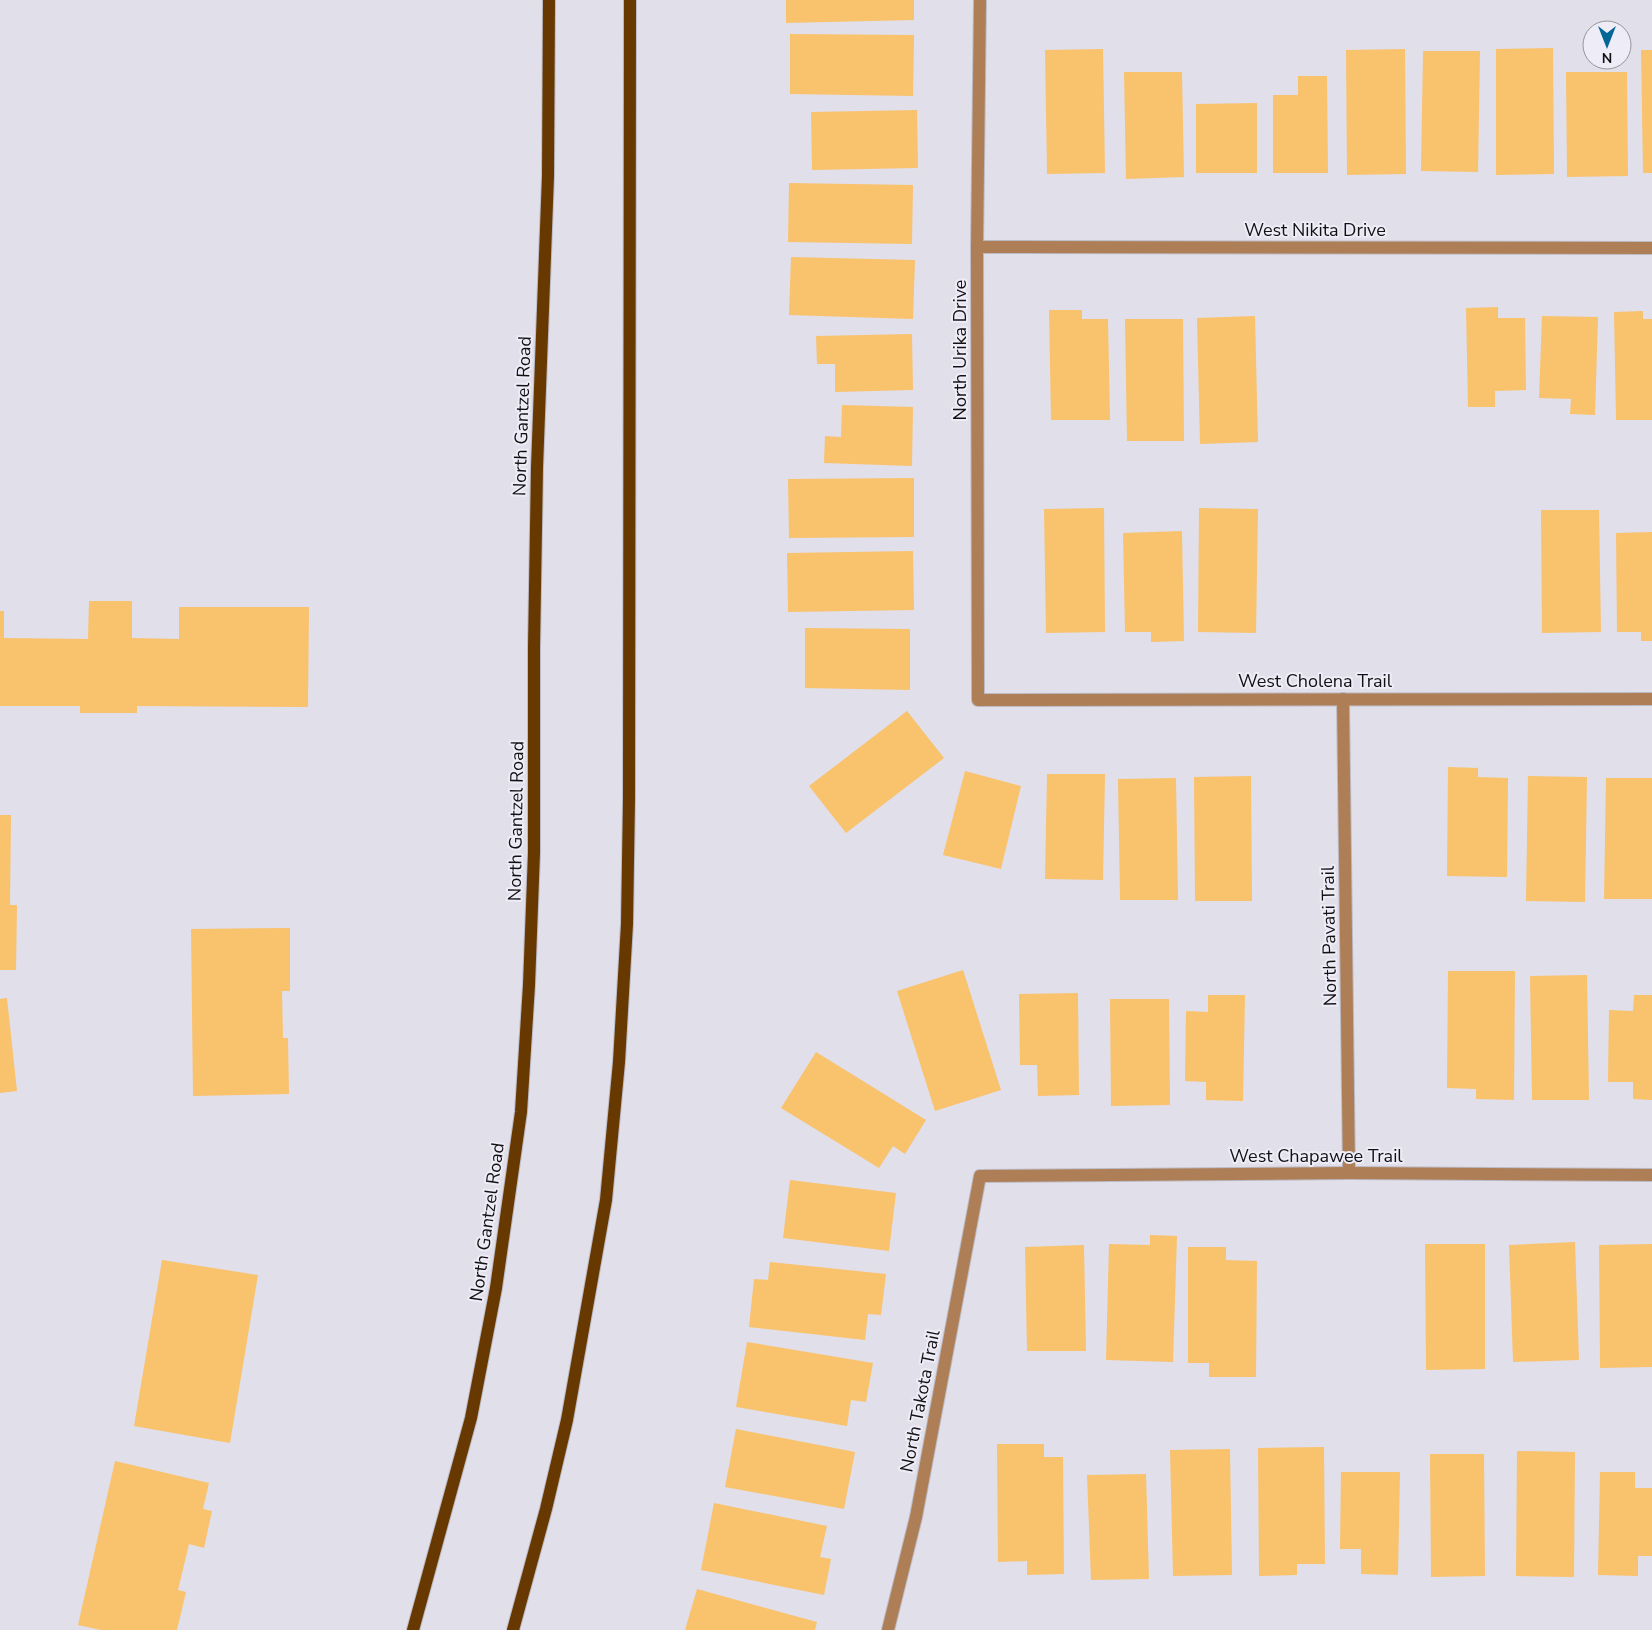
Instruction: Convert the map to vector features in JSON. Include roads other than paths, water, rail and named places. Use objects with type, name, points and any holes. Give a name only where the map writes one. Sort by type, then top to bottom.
[{"type":"main road","name":"North Gantzel Road","points":[[413,1630],[471,1418],[496,1288],[521,1112],[529,985],[534,853],[534,647],[537,468],[548,176],[549,0]]},
{"type":"main road","points":[[513,1630],[546,1509],[583,1334],[606,1200],[619,1062],[627,924],[629,800],[630,0]]},
{"type":"street","name":"North Urika Drive","points":[[978,700],[977,247],[980,0]]},
{"type":"street","name":"West Nikita Drive","points":[[977,247],[1652,248]]},
{"type":"street","name":"North Pavati Trail","points":[[1344,699],[1349,1173]]},
{"type":"street","name":"West Cholena Trail","points":[[978,700],[1652,699]]},
{"type":"street","name":"West Chapawee Trail","points":[[980,1176],[1349,1173],[1652,1175]]},
{"type":"street","name":"North Takota Trail","points":[[888,1630],[916,1517],[980,1176]]}]
